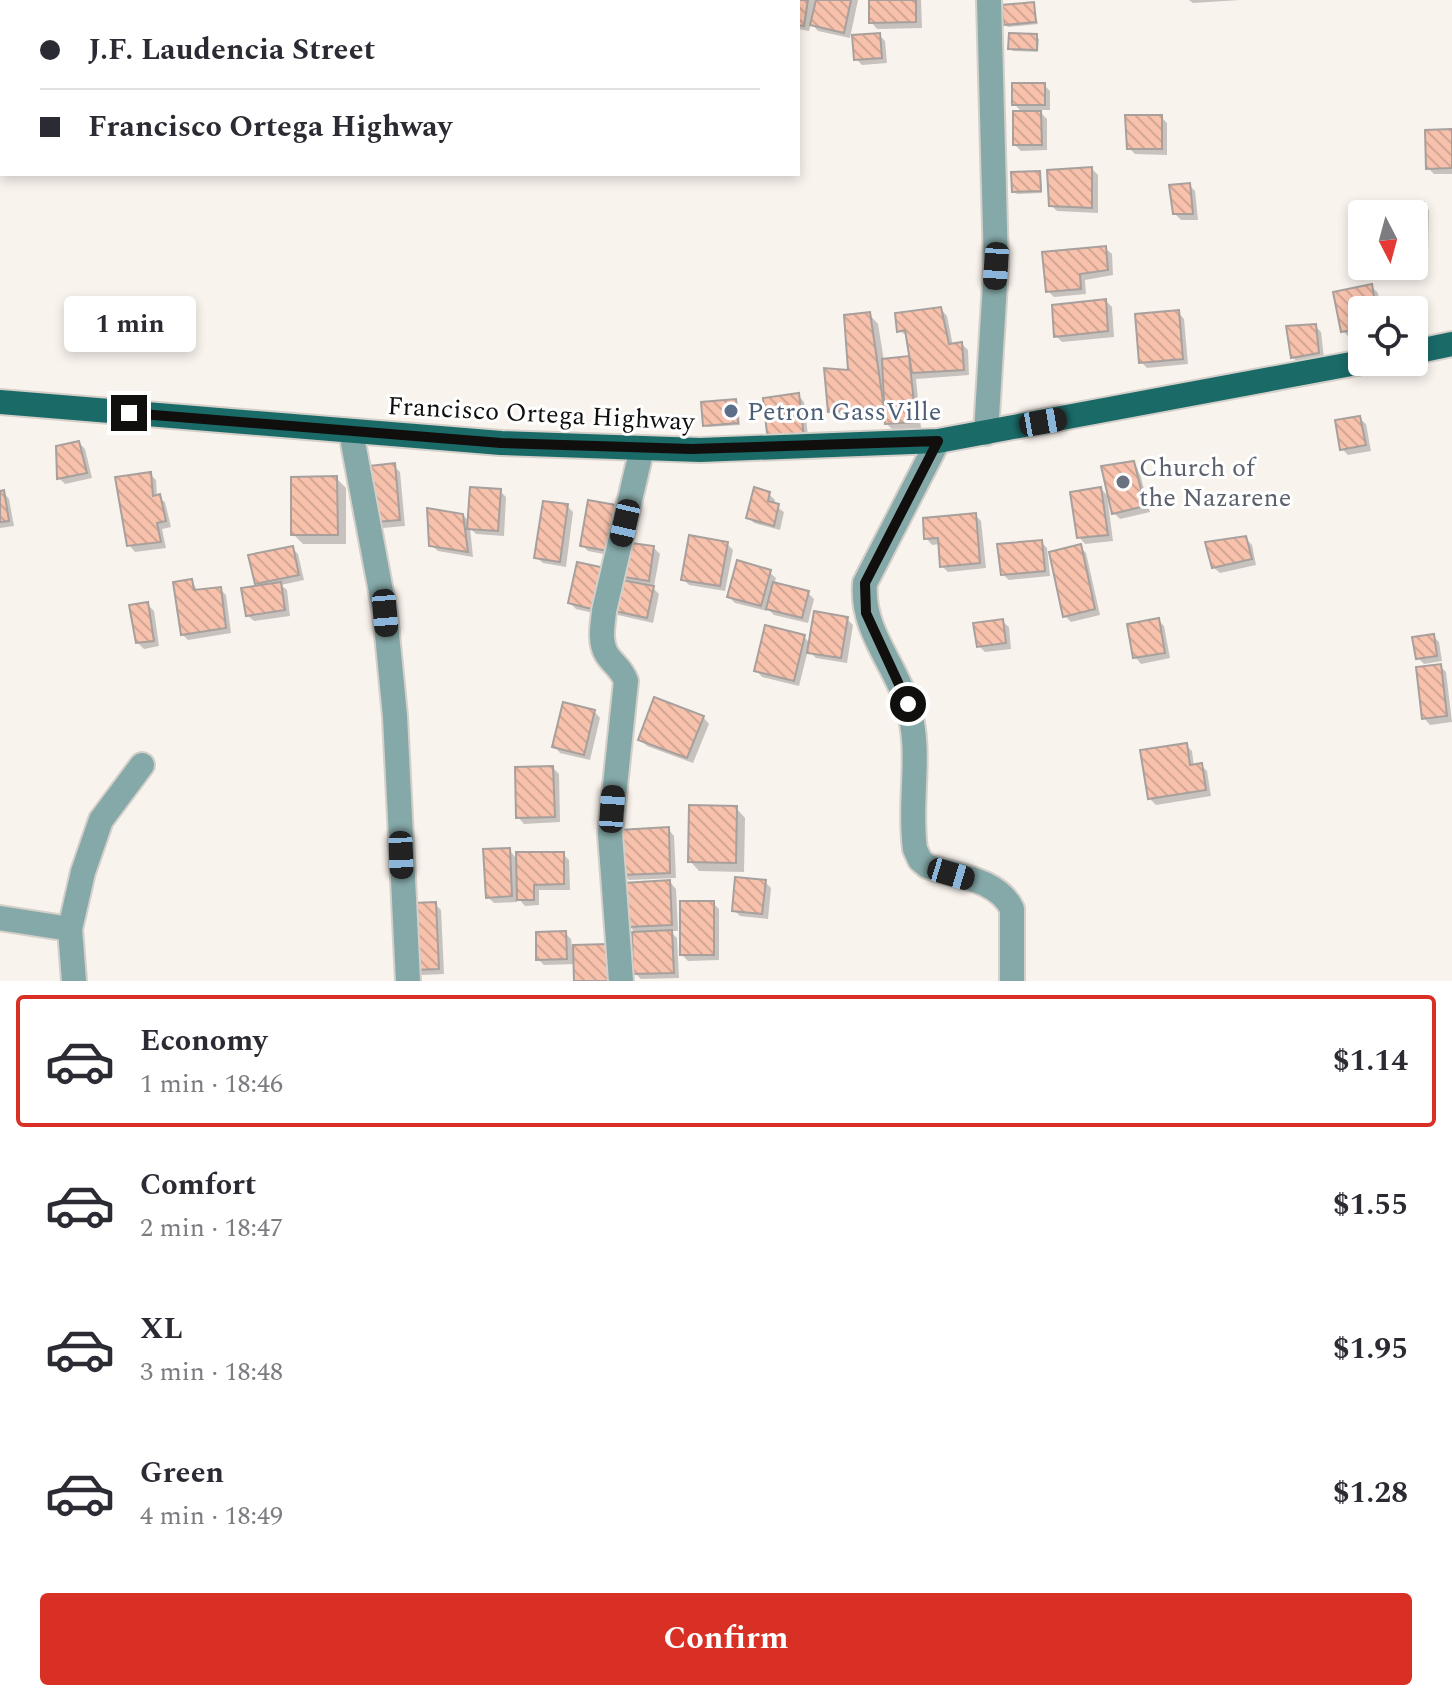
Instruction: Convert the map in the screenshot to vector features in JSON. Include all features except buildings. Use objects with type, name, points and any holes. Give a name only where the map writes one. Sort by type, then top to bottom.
[{"type":"main road","points":[[1428,349],[1452,344]]},
{"type":"main road","name":"Francisco Ortega Highway","points":[[0,402],[501,443],[700,450],[938,441],[1348,365]]},
{"type":"street","points":[[986,433],[996,266],[989,0]]},
{"type":"street","points":[[351,432],[385,613],[395,716],[408,981]]},
{"type":"street","points":[[938,441],[865,583],[863,599],[871,627],[908,704],[915,760],[915,849],[927,866],[999,889],[1008,899],[1012,909],[1012,981]]},
{"type":"street","points":[[621,981],[610,834],[626,681],[622,669],[606,654],[601,633],[642,448]]},
{"type":"street","points":[[74,981],[70,929],[83,872],[101,820],[142,765]]},
{"type":"street","points":[[0,918],[70,929]]},
{"type":"place","name":"Petron GassVille","points":[[731,411]]},
{"type":"place","name":"Church of the Nazarene","points":[[1123,482]]},
{"type":"route","points":[[129,413],[501,443],[691,449],[938,441],[865,583],[863,599],[871,627],[908,704]]}]
